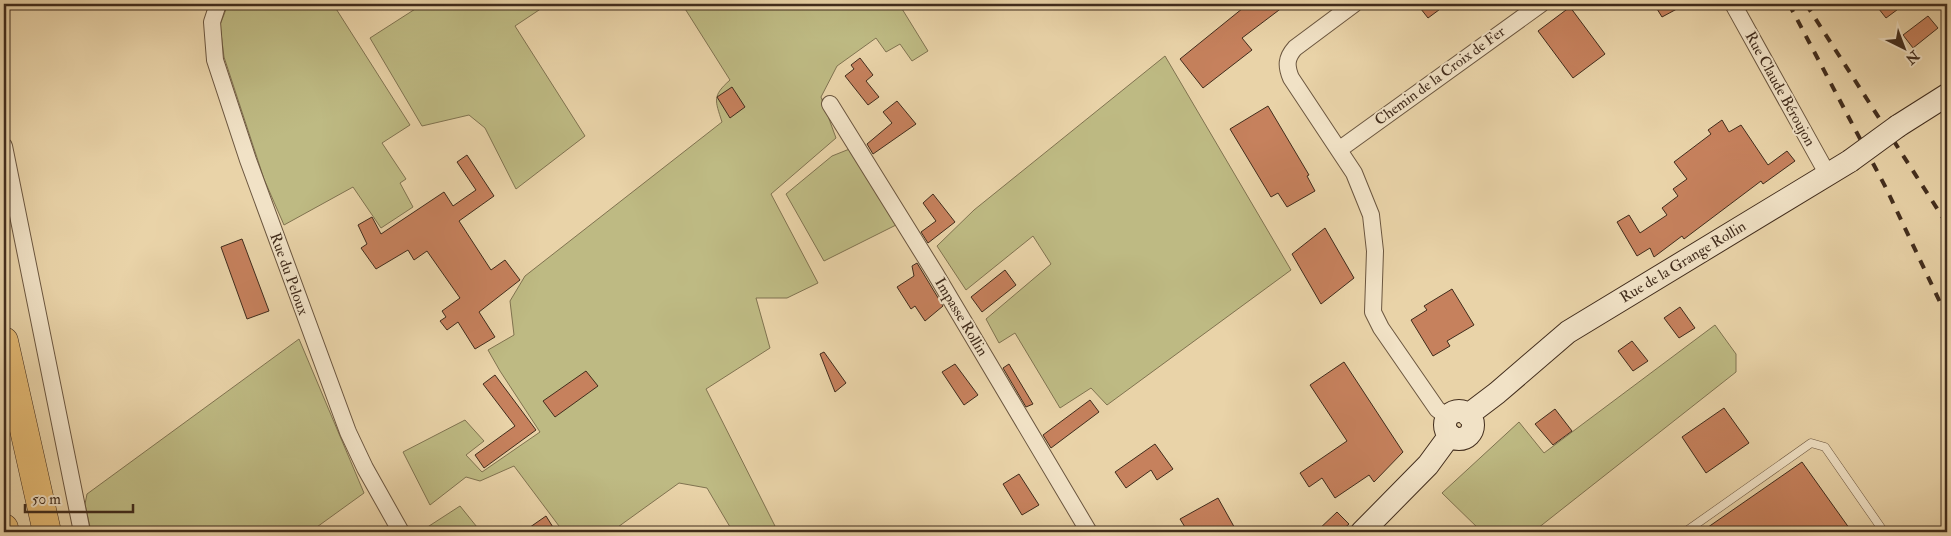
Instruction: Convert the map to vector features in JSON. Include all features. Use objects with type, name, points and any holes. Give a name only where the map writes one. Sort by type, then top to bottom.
[{"type":"highway","points":[[4,341],[47,532]]},
{"type":"highway","points":[[4,367],[36,532]]},
{"type":"highway","points":[[4,528],[5,532]]},
{"type":"main road","name":"Rue de la Grange Rollin","points":[[1902,124],[1947,80]]},
{"type":"main road","name":"Rue de la Grange Rollin","points":[[1362,532],[1428,464],[1455,422],[1497,393],[1568,332],[1828,175],[1902,124],[1929,109],[1947,95]]},
{"type":"street","name":"Rue du Peloux","points":[[218,4],[212,22],[215,60],[248,160],[348,432],[365,468],[401,532]]},
{"type":"street","points":[[1354,4],[1295,48],[1288,58],[1287,68],[1291,78],[1340,149],[1354,173],[1371,215],[1376,251],[1373,312],[1381,328],[1437,409],[1455,422]]},
{"type":"street","name":"Chemin de la Croix de Fer","points":[[1340,149],[1541,4]]},
{"type":"street","name":"Rue Claude Béroujon","points":[[1733,4],[1828,175]]},
{"type":"street","name":"Impasse Rollin","points":[[830,104],[935,273],[1089,532]]},
{"type":"street","points":[[4,146],[82,532]]},
{"type":"lane","points":[[1685,532],[1811,443],[1824,447],[1884,532]]},
{"type":"shaded area","points":[[228,4],[333,4],[410,125],[382,143],[406,179],[400,183],[413,207],[381,228],[353,187],[284,225],[264,179],[224,57],[220,25]]},
{"type":"shaded area","points":[[423,4],[548,4],[515,26],[585,136],[516,189],[485,128],[469,115],[422,126],[370,38]]},
{"type":"shaded area","points":[[682,4],[899,4],[928,51],[912,61],[900,44],[886,52],[876,38],[837,66],[821,97],[836,138],[771,194],[818,283],[787,298],[756,298],[770,348],[706,389],[778,532],[733,532],[707,488],[679,483],[611,532],[552,532],[559,526],[514,466],[480,481],[466,477],[430,505],[403,452],[465,420],[484,441],[466,455],[482,472],[540,432],[488,350],[514,335],[510,301],[525,276],[722,122],[717,99],[720,90],[730,80]]},
{"type":"shaded area","points":[[1165,56],[1291,270],[1107,405],[1091,388],[1060,408],[1015,333],[999,343],[986,319],[1051,264],[1033,236],[966,290],[937,246],[974,210]]},
{"type":"shaded area","points":[[852,148],[896,225],[824,261],[786,194],[832,156]]},
{"type":"shaded area","points":[[1715,325],[1736,354],[1736,372],[1533,532],[1482,532],[1442,493],[1519,422],[1544,453]]},
{"type":"shaded area","points":[[299,339],[364,493],[310,532],[91,532],[85,504],[87,494]]},
{"type":"shaded area","points":[[460,506],[481,532],[429,532],[426,528]]},
{"type":"building","points":[[1248,4],[1287,4],[1242,38],[1252,50],[1203,88],[1180,59]]},
{"type":"building","points":[[1417,4],[1447,4],[1428,18]]},
{"type":"building","points":[[1654,4],[1686,4],[1662,17]]},
{"type":"building","points":[[1875,4],[1905,4],[1886,18]]},
{"type":"building","points":[[1570,7],[1605,54],[1573,78],[1538,31]]},
{"type":"building","points":[[1928,16],[1938,28],[1913,48],[1903,35]]},
{"type":"building","points":[[860,58],[873,75],[866,81],[879,97],[868,105],[845,76],[854,69],[851,65]]},
{"type":"building","points":[[732,87],[745,107],[730,118],[717,97]]},
{"type":"building","points":[[897,101],[916,124],[873,154],[867,144],[892,123],[883,112]]},
{"type":"building","points":[[1268,106],[1309,175],[1307,176],[1315,191],[1287,207],[1278,193],[1271,197],[1230,129]]},
{"type":"building","points":[[1722,120],[1729,132],[1741,125],[1768,165],[1787,151],[1795,161],[1763,184],[1761,181],[1684,239],[1682,236],[1654,257],[1650,248],[1637,256],[1617,222],[1629,215],[1640,233],[1667,215],[1662,208],[1678,196],[1673,189],[1687,179],[1674,162],[1711,134],[1708,130]]},
{"type":"building","points":[[467,155],[494,196],[459,221],[491,270],[505,260],[520,280],[479,312],[495,337],[475,349],[458,322],[447,330],[440,321],[446,317],[442,311],[460,298],[427,251],[414,260],[408,250],[376,269],[361,248],[367,244],[358,225],[372,217],[381,234],[444,192],[453,206],[476,190],[457,162]]},
{"type":"building","points":[[933,194],[955,222],[928,243],[921,232],[936,221],[923,203]]},
{"type":"building","points":[[1325,228],[1354,278],[1321,304],[1292,254]]},
{"type":"building","points":[[242,239],[269,311],[247,319],[221,247]]},
{"type":"building","points":[[917,263],[943,306],[925,321],[915,306],[911,309],[897,287],[914,276],[912,266]]},
{"type":"building","points":[[1005,270],[1016,285],[982,312],[971,297]]},
{"type":"building","points":[[1452,289],[1474,325],[1447,341],[1450,346],[1433,356],[1411,320],[1427,310],[1424,306]]},
{"type":"building","points":[[1680,307],[1695,328],[1679,338],[1664,318]]},
{"type":"building","points":[[1632,341],[1648,361],[1633,371],[1618,351]]},
{"type":"building","points":[[824,352],[846,383],[835,392],[820,354]]},
{"type":"building","points":[[1344,362],[1403,452],[1374,482],[1369,475],[1335,498],[1322,478],[1309,487],[1300,473],[1347,441],[1310,385]]},
{"type":"building","points":[[955,364],[978,395],[964,405],[942,372]]},
{"type":"building","points":[[1009,364],[1033,404],[1026,407],[1003,368]]},
{"type":"building","points":[[586,371],[598,386],[555,417],[543,401]]},
{"type":"building","points":[[495,375],[536,430],[484,468],[475,455],[515,426],[483,384]]},
{"type":"building","points":[[1090,400],[1099,412],[1051,448],[1043,435]]},
{"type":"building","points":[[1724,408],[1749,443],[1706,473],[1682,437]]},
{"type":"building","points":[[1555,409],[1572,431],[1553,445],[1535,424]]},
{"type":"building","points":[[1155,444],[1173,469],[1157,480],[1151,470],[1126,488],[1115,472]]},
{"type":"building","points":[[1802,462],[1852,532],[1701,532]]},
{"type":"building","points":[[1019,474],[1039,505],[1022,515],[1003,484]]},
{"type":"building","points":[[1218,498],[1237,532],[1188,532],[1180,519]]},
{"type":"building","points":[[1337,512],[1349,524],[1340,532],[1316,532]]},
{"type":"building","points":[[546,516],[556,532],[523,532]]},
{"type":"railway","points":[[1789,4],[1886,188],[1947,317]]},
{"type":"railway","points":[[1806,4],[1947,224]]}]
